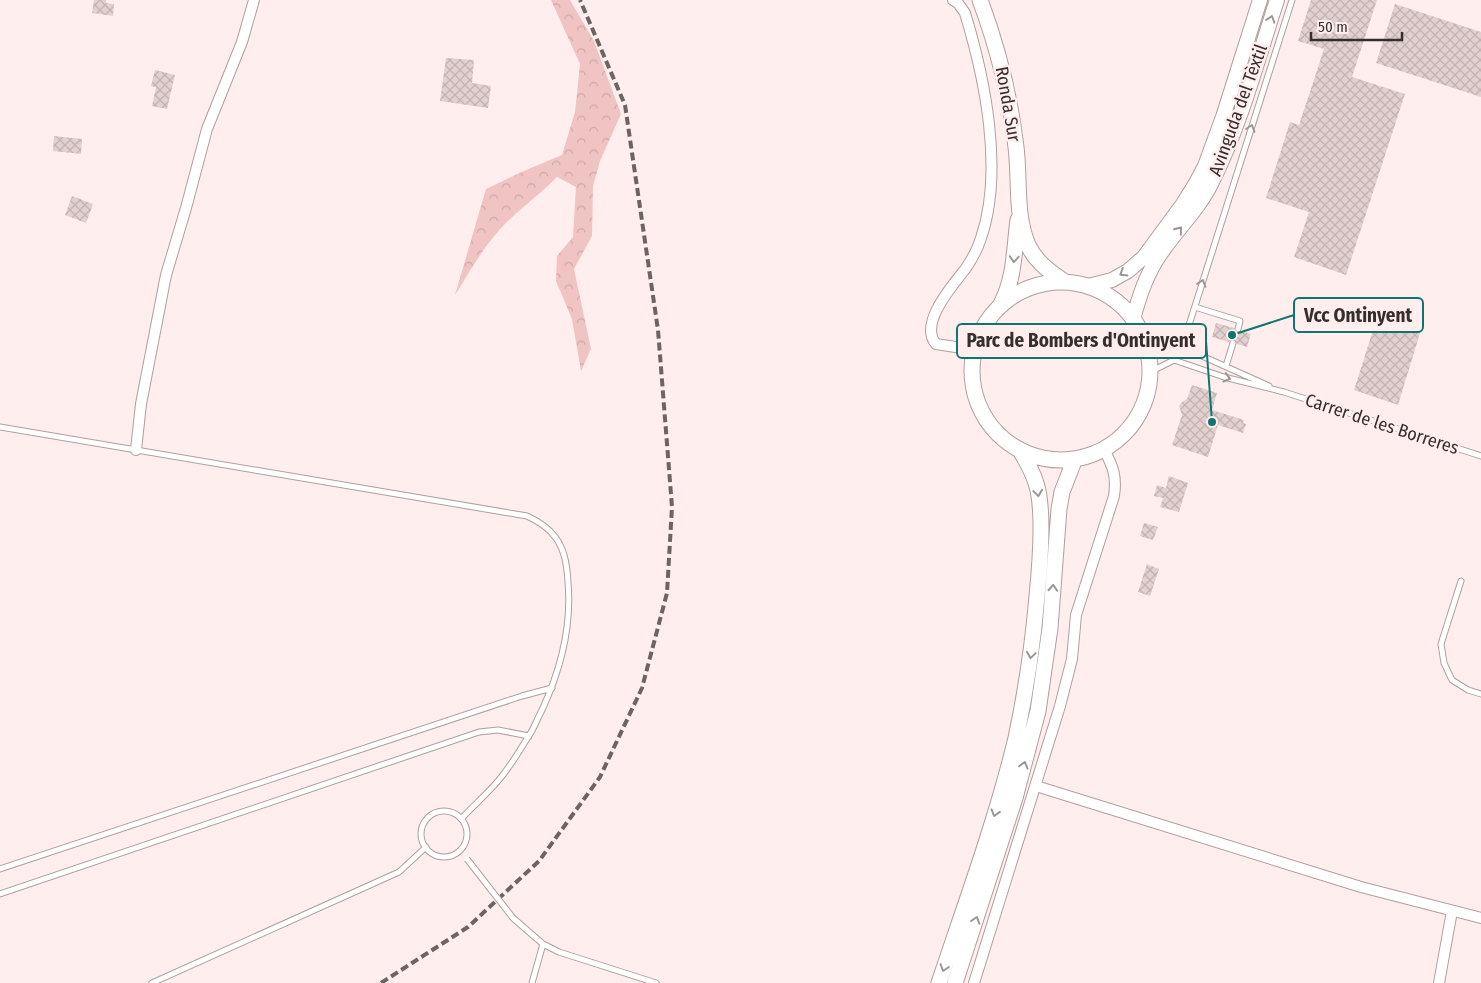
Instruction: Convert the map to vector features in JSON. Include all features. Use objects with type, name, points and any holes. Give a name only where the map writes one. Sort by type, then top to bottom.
[{"type":"main road","name":"Ronda Sur","points":[[980,0],[1001,61],[1009,95],[1016,151],[1019,211],[1013,270],[1008,291],[1000,307]]},
{"type":"main road","name":"Ronda Sur","points":[[1019,211],[1027,243],[1033,256],[1064,282]]},
{"type":"main road","points":[[1064,282],[1088,286],[1113,299],[1137,326],[1148,352],[1150,372],[1146,395],[1130,427],[1114,443],[1074,461],[1042,458],[1019,449],[1000,435],[982,410],[976,396],[972,373],[975,350],[984,327],[1000,307],[1019,293],[1041,284],[1064,282]]},
{"type":"main road","points":[[939,983],[1002,787],[1015,739],[1030,660],[1039,570],[1040,507],[1037,484],[1030,466],[1019,449]]},
{"type":"main road","points":[[955,983],[1015,798],[1038,711],[1050,628],[1059,509],[1062,492],[1074,461]]},
{"type":"street","points":[[136,450],[141,404],[166,275],[207,129],[242,42],[254,0]]},
{"type":"street","points":[[953,0],[958,3],[965,13],[986,103],[991,135],[991,178],[988,215],[981,239],[970,262],[938,307],[932,328],[936,344],[975,350]]},
{"type":"street","name":"Avinguda del Tèxtil","points":[[1088,286],[1112,280],[1128,271],[1144,256],[1183,204],[1196,183],[1223,117],[1260,0]]},
{"type":"street","name":"Avinguda del Tèxtil","points":[[1137,326],[1141,289],[1157,259],[1205,196],[1223,159],[1242,109],[1277,0]]},
{"type":"street","points":[[974,983],[1067,680],[1072,659],[1079,603],[1114,496],[1115,473],[1104,449]]},
{"type":"street","points":[[1036,786],[1361,887],[1481,918]]},
{"type":"street","points":[[1439,983],[1452,910]]},
{"type":"lane","points":[[1150,372],[1174,360],[1182,346],[1292,0]]},
{"type":"lane","points":[[1195,307],[1240,321],[1238,330]]},
{"type":"lane","points":[[1137,326],[1284,392]]},
{"type":"lane","points":[[1226,366],[1233,343]]},
{"type":"lane","points":[[1174,360],[1224,377],[1284,392]]},
{"type":"lane","name":"Carrer de les Borreres","points":[[1284,392],[1481,456]]},
{"type":"lane","points":[[0,427],[527,516],[538,520],[556,537],[567,564],[570,599],[564,649],[552,688],[529,736],[499,780],[461,819]]},
{"type":"lane","points":[[1461,581],[1441,644],[1444,664],[1452,680],[1468,690],[1481,694]]},
{"type":"lane","points":[[0,869],[522,696],[552,688]]},
{"type":"lane","points":[[0,894],[479,732],[498,730],[529,736]]},
{"type":"lane","points":[[448,812],[455,814],[461,819],[465,825],[467,839],[460,851],[446,857],[431,853],[422,840],[423,826],[433,814],[448,812]]},
{"type":"lane","points":[[152,983],[398,872],[426,847]]},
{"type":"lane","points":[[460,851],[513,918],[543,944],[559,952],[656,983]]},
{"type":"lane","points":[[532,983],[543,944]]},
{"type":"green space","points":[[551,0],[570,0],[594,41],[621,114],[600,161],[593,186],[592,236],[574,269],[591,349],[581,371],[572,319],[556,281],[557,256],[573,237],[576,187],[557,177],[503,226],[490,241],[455,295],[486,189],[562,155],[575,112],[580,64]]},
{"type":"building","points":[[94,0],[106,0],[106,3],[114,4],[113,16],[92,13]]},
{"type":"building","points":[[1311,0],[1377,0],[1352,77],[1405,94],[1346,275],[1294,257],[1309,212],[1266,198],[1290,122],[1299,125],[1324,49],[1298,41]]},
{"type":"building","points":[[1395,4],[1481,32],[1481,97],[1376,63]]},
{"type":"building","points":[[446,58],[474,60],[472,83],[491,86],[488,108],[440,101]]},
{"type":"building","points":[[155,70],[175,75],[167,109],[152,106],[156,87],[151,86]]},
{"type":"building","points":[[54,136],[82,139],[81,154],[53,151]]},
{"type":"building","points":[[72,196],[93,204],[86,223],[65,215]]},
{"type":"building","points":[[1380,308],[1424,320],[1398,405],[1354,390]]},
{"type":"building","points":[[1216,323],[1234,328],[1236,333],[1242,331],[1251,334],[1247,347],[1237,344],[1235,339],[1229,342],[1212,337]]},
{"type":"building","points":[[1192,385],[1217,393],[1212,410],[1244,420],[1243,423],[1246,424],[1243,433],[1218,425],[1208,457],[1172,445],[1182,415],[1179,406],[1187,399]]},
{"type":"building","points":[[1169,476],[1188,483],[1179,512],[1160,507],[1163,498],[1154,496],[1157,485],[1166,488]]},
{"type":"building","points":[[1144,523],[1158,527],[1153,540],[1140,536]]},
{"type":"building","points":[[1147,564],[1159,569],[1150,596],[1138,592]]},
{"type":"railway","points":[[381,983],[468,927],[539,861],[600,777],[642,688],[667,593],[672,507],[658,330],[625,105],[580,0]]},
{"type":"place","name":"Vcc Ontinyent","points":[[1232,335]]},
{"type":"place","name":"Parc de Bombers d'Ontinyent","points":[[1212,422]]}]
